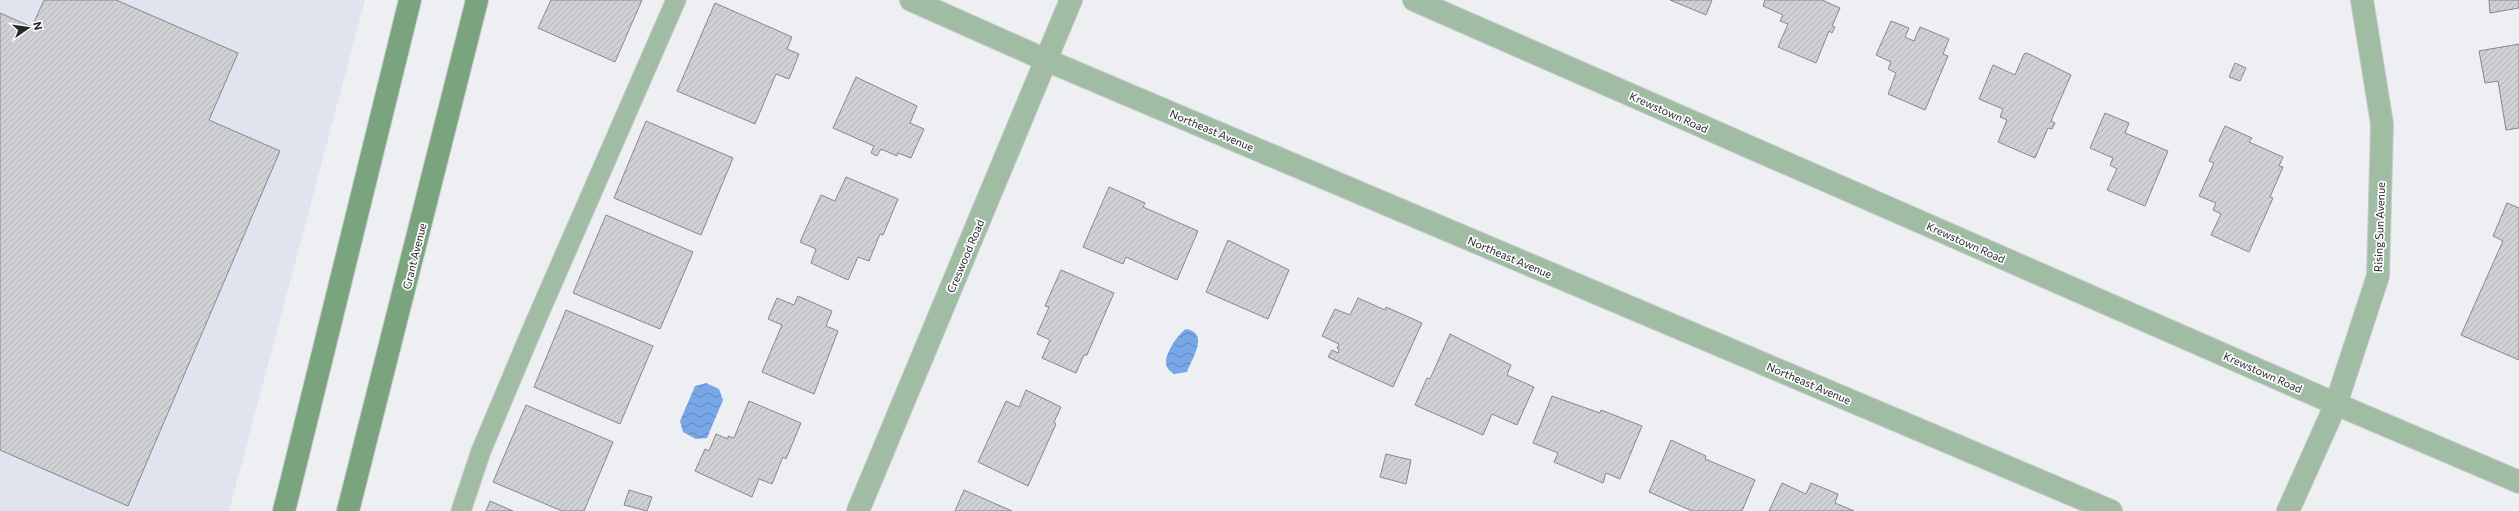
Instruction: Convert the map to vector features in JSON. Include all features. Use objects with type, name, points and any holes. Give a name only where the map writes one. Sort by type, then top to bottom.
[{"type":"main road","points":[[284,511],[410,0]]},
{"type":"main road","name":"Grant Avenue","points":[[348,511],[477,0]]},
{"type":"street","name":"Northeast Avenue","points":[[911,0],[1046,60],[2111,511]]},
{"type":"street","name":"Creswood Road","points":[[858,511],[1071,0]]},
{"type":"street","name":"Krewstown Road","points":[[1414,0],[2336,404],[2519,482]]},
{"type":"street","name":"Rising Sun Avenue","points":[[2288,511],[2336,404],[2378,276],[2381,229],[2382,124],[2362,0]]},
{"type":"lane","points":[[461,511],[481,451],[531,332],[676,0]]},
{"type":"shaded area","points":[[0,0],[365,0],[229,511],[0,511]]},
{"type":"water","points":[[1186,329],[1193,331],[1197,335],[1197,347],[1187,372],[1174,374],[1166,365],[1167,357],[1176,339]]},
{"type":"water","points":[[706,383],[719,389],[723,400],[707,438],[696,439],[683,432],[680,421],[695,386]]},
{"type":"building","points":[[44,0],[116,0],[238,53],[209,120],[280,151],[128,506],[0,450],[0,13],[32,27]]},
{"type":"building","points":[[551,0],[642,0],[615,62],[538,28]]},
{"type":"building","points":[[1670,0],[1712,0],[1706,15]]},
{"type":"building","points":[[1765,0],[1822,0],[1840,8],[1832,26],[1835,27],[1832,33],[1829,31],[1816,63],[1778,47],[1788,24],[1780,21],[1783,15],[1763,6]]},
{"type":"building","points":[[2489,0],[2519,0],[2519,8],[2490,13]]},
{"type":"building","points":[[715,3],[792,37],[787,49],[799,54],[789,79],[776,74],[755,124],[677,91]]},
{"type":"building","points":[[1891,21],[1909,28],[1905,37],[1914,41],[1920,27],[1949,39],[1943,54],[1948,56],[1925,110],[1888,94],[1896,73],[1888,69],[1891,62],[1876,55]]},
{"type":"building","points":[[2519,44],[2519,128],[2506,130],[2498,81],[2485,83],[2479,51]]},
{"type":"building","points":[[2027,53],[2071,75],[2051,121],[2055,123],[2052,129],[2048,128],[2035,158],[1998,142],[2007,120],[2000,117],[2003,109],[1979,99],[1993,65],[2015,75],[2024,54]]},
{"type":"building","points":[[2235,63],[2246,68],[2240,81],[2229,77]]},
{"type":"building","points":[[856,77],[917,106],[910,123],[924,129],[911,158],[898,153],[897,156],[881,149],[877,156],[871,153],[874,146],[833,128]]},
{"type":"building","points":[[2105,113],[2129,123],[2125,133],[2168,151],[2145,206],[2107,190],[2117,169],[2110,165],[2113,158],[2090,148]]},
{"type":"building","points":[[646,121],[733,158],[701,235],[614,198]]},
{"type":"building","points":[[2225,126],[2252,138],[2249,142],[2283,157],[2279,166],[2283,167],[2270,197],[2273,198],[2249,252],[2211,235],[2221,214],[2213,210],[2216,203],[2199,196],[2214,163],[2209,161]]},
{"type":"building","points":[[846,177],[898,199],[883,235],[880,234],[869,261],[858,257],[848,280],[811,263],[816,249],[800,242],[821,195],[835,201]]},
{"type":"building","points":[[1109,187],[1145,203],[1143,207],[1198,231],[1177,280],[1126,257],[1123,264],[1083,247]]},
{"type":"building","points":[[2507,203],[2519,208],[2519,360],[2461,335],[2503,241],[2493,236]]},
{"type":"building","points":[[606,215],[693,252],[660,329],[573,293]]},
{"type":"building","points":[[1228,240],[1289,270],[1268,319],[1206,292]]},
{"type":"building","points":[[1061,270],[1114,293],[1087,355],[1084,355],[1076,373],[1042,358],[1050,340],[1037,334],[1049,307],[1045,306]]},
{"type":"building","points":[[798,296],[832,311],[826,326],[838,331],[814,394],[762,372],[782,325],[768,319],[777,298],[794,305]]},
{"type":"building","points":[[1358,298],[1385,310],[1386,307],[1422,323],[1393,387],[1328,357],[1332,350],[1338,353],[1339,349],[1337,348],[1339,344],[1322,336],[1335,309],[1350,315]]},
{"type":"building","points":[[566,310],[653,346],[620,424],[534,387]]},
{"type":"building","points":[[1450,334],[1511,365],[1507,375],[1534,387],[1517,425],[1492,414],[1483,435],[1415,405],[1427,378],[1430,379]]},
{"type":"building","points":[[1026,390],[1061,407],[1054,422],[1056,424],[1028,486],[978,462],[1006,401],[1019,407]]},
{"type":"building","points":[[1552,396],[1600,413],[1601,410],[1642,426],[1620,479],[1606,473],[1603,483],[1554,462],[1558,453],[1533,443]]},
{"type":"building","points":[[749,401],[801,423],[786,459],[783,457],[772,484],[759,479],[752,497],[695,471],[705,449],[709,451],[716,434],[728,439],[728,436],[734,438]]},
{"type":"building","points":[[526,405],[613,442],[584,511],[562,511],[493,482]]},
{"type":"building","points":[[1671,440],[1706,456],[1705,459],[1755,480],[1742,511],[1692,511],[1649,492]]},
{"type":"building","points":[[1386,454],[1411,460],[1406,484],[1380,477]]},
{"type":"building","points":[[1782,483],[1806,494],[1811,483],[1838,494],[1835,503],[1854,511],[1769,511]]},
{"type":"building","points":[[629,490],[652,497],[647,511],[624,505]]},
{"type":"building","points":[[964,490],[1012,511],[955,511]]},
{"type":"building","points":[[490,501],[513,511],[486,511]]}]
